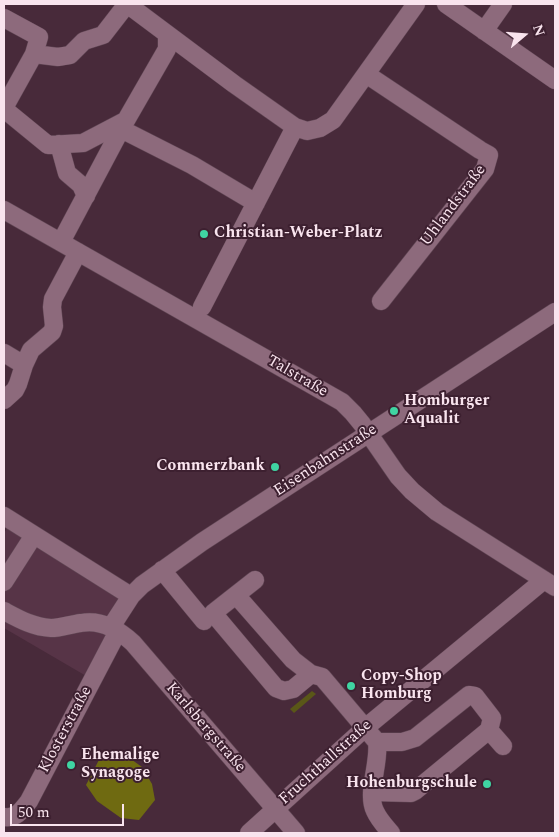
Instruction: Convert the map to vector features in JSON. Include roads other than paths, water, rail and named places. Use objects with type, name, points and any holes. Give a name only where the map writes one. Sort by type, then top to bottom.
[{"type":"street","points":[[34,54],[58,57],[70,55],[84,41],[103,35],[127,4],[295,127],[308,131],[320,128],[333,120],[416,4]]},
{"type":"street","points":[[446,4],[555,80]]},
{"type":"street","points":[[484,30],[503,4]]},
{"type":"street","points":[[4,18],[39,37],[34,54],[4,109],[48,145],[83,144],[123,125]]},
{"type":"street","points":[[62,242],[123,125],[167,49],[167,35]]},
{"type":"street","name":"Uhlandstraße","points":[[366,74],[489,155],[486,169],[381,300]]},
{"type":"street","points":[[123,125],[256,203]]},
{"type":"street","points":[[202,307],[295,127]]},
{"type":"street","points":[[59,144],[67,173],[81,185],[86,196]]},
{"type":"street","name":"Talstraße","points":[[4,210],[342,402],[370,433],[398,476],[418,496],[437,512],[550,584]]},
{"type":"street","points":[[4,400],[15,390],[31,350],[52,332],[54,326],[53,299],[78,252]]},
{"type":"street","name":"Eisenbahnstraße","points":[[115,629],[131,596],[162,570],[555,312]]},
{"type":"street","points":[[4,353],[24,365]]},
{"type":"street","points":[[4,516],[131,596]]},
{"type":"street","points":[[4,582],[34,535]]},
{"type":"street","points":[[162,570],[204,621]]},
{"type":"street","points":[[255,580],[213,613],[276,688],[284,691],[293,689],[311,674]]},
{"type":"street","name":"Fruchthallstraße","points":[[248,833],[366,728],[550,584]]},
{"type":"street","points":[[236,595],[293,660],[311,674],[322,677],[377,742],[378,751],[372,799],[379,819],[391,833]]},
{"type":"street","points":[[4,611],[22,621],[40,627],[60,627],[93,622],[115,629]]},
{"type":"street","name":"Karlsbergstraße","points":[[115,629],[133,643],[296,833]]},
{"type":"street","name":"Klosterstraße","points":[[4,818],[11,818],[21,812],[29,801],[115,629]]},
{"type":"street","points":[[373,792],[411,793],[415,791],[489,730],[492,718],[475,696],[469,695],[414,738],[402,742],[377,742]]},
{"type":"street","points":[[489,730],[503,746]]},
{"type":"place","name":"Christian-Weber-Platz","points":[[204,234]]},
{"type":"place","name":"Homburger Aqualit","points":[[394,411]]},
{"type":"place","name":"Commerzbank","points":[[275,467]]},
{"type":"place","name":"Copy-Shop Homburg","points":[[351,686]]},
{"type":"place","name":"Ehemalige Synagoge","points":[[71,765]]},
{"type":"place","name":"Hohenburgschule","points":[[487,784]]}]
